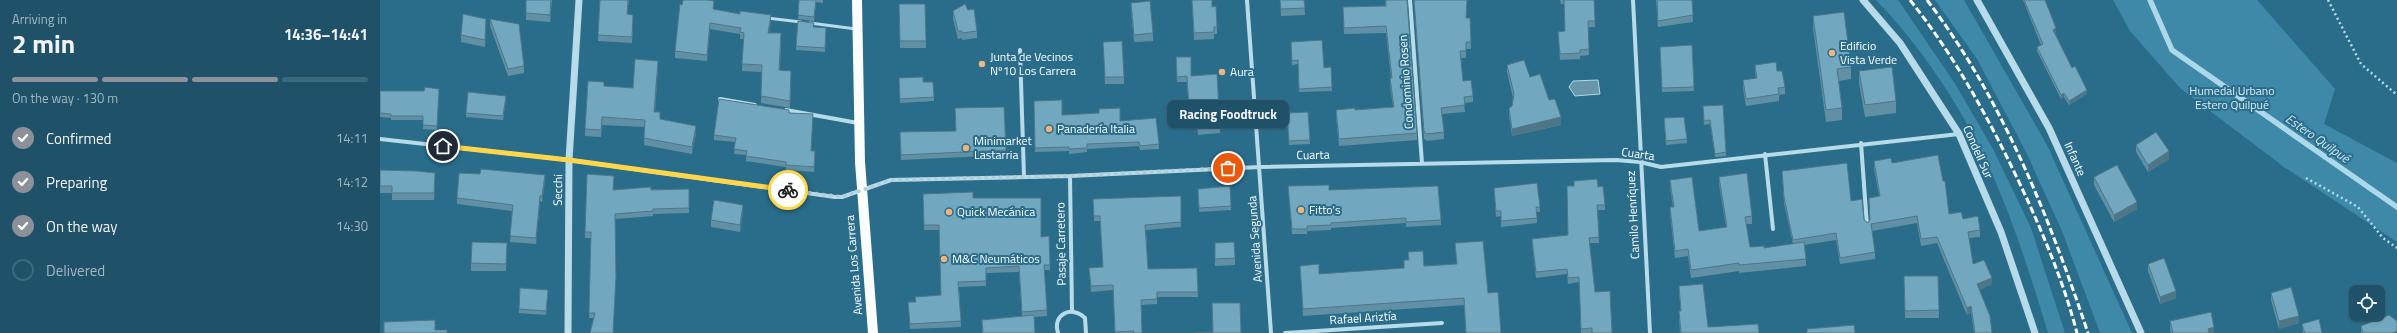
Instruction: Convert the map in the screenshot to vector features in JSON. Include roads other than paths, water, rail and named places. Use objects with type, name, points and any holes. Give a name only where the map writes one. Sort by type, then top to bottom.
[{"type":"main road","name":"Avenida Los Carrera","points":[[857,0],[858,123],[861,190],[873,333]]},
{"type":"street","name":"Secchi","points":[[568,333],[569,160],[579,0]]},
{"type":"street","name":"Avenida Segunda","points":[[1247,0],[1271,333]]},
{"type":"street","name":"Condominio Rosen","points":[[1410,0],[1422,163]]},
{"type":"street","name":"Camilo Henríquez","points":[[1633,0],[1640,162],[1650,333]]},
{"type":"street","name":"Condell Sur","points":[[1863,0],[1900,42],[1959,134],[2001,232],[2035,333]]},
{"type":"street","name":"Infante","points":[[1977,0],[2049,128],[2141,333]]},
{"type":"street","points":[[1020,50],[1024,177]]},
{"type":"street","points":[[720,99],[758,105]]},
{"type":"street","points":[[781,109],[858,123]]},
{"type":"street","name":"Cuarta","points":[[380,139],[569,160],[835,197],[891,180],[1070,176],[1260,167],[1422,163],[1640,162],[1661,167],[1861,143],[1959,134]]},
{"type":"street","points":[[1861,143],[1867,226]]},
{"type":"street","points":[[1765,154],[1774,229]]},
{"type":"street","name":"Pasaje Carretero","points":[[1070,176],[1072,311]]},
{"type":"street","points":[[1058,333],[1056,328],[1059,318],[1067,312],[1072,311],[1085,318],[1086,333]]},
{"type":"street","name":"Rafael Ariztía","points":[[1285,333],[1442,323]]},
{"type":"lane","points":[[760,17],[858,29]]},
{"type":"waterway","name":"Estero Quilpué","points":[[2150,0],[2172,50],[2397,207]]},
{"type":"railway","points":[[1910,0],[1960,71],[2002,147],[2027,199],[2048,249],[2067,299],[2077,333]]},
{"type":"railway","points":[[1927,0],[1954,38],[2001,118],[2040,202],[2088,333]]},
{"type":"place","name":"Edificio Vista Verde","points":[[1832,53]]},
{"type":"place","name":"Junta de Vecinos Nº10 Los Carrera","points":[[982,64]]},
{"type":"place","name":"Aura","points":[[1222,72]]},
{"type":"place","name":"Panadería Italia","points":[[1049,129]]},
{"type":"place","name":"Minimarket Lastarria","points":[[966,148]]},
{"type":"place","name":"Racing Foodtruck","points":[[1228,168]]},
{"type":"place","name":"Fitto's","points":[[1301,210]]},
{"type":"place","name":"Quick Mecánica","points":[[949,212]]},
{"type":"place","name":"M&C Neumáticos","points":[[944,259]]},
{"type":"park label","name":"Humedal Urbano Estero Quilpué","points":[[2232,98]]}]
